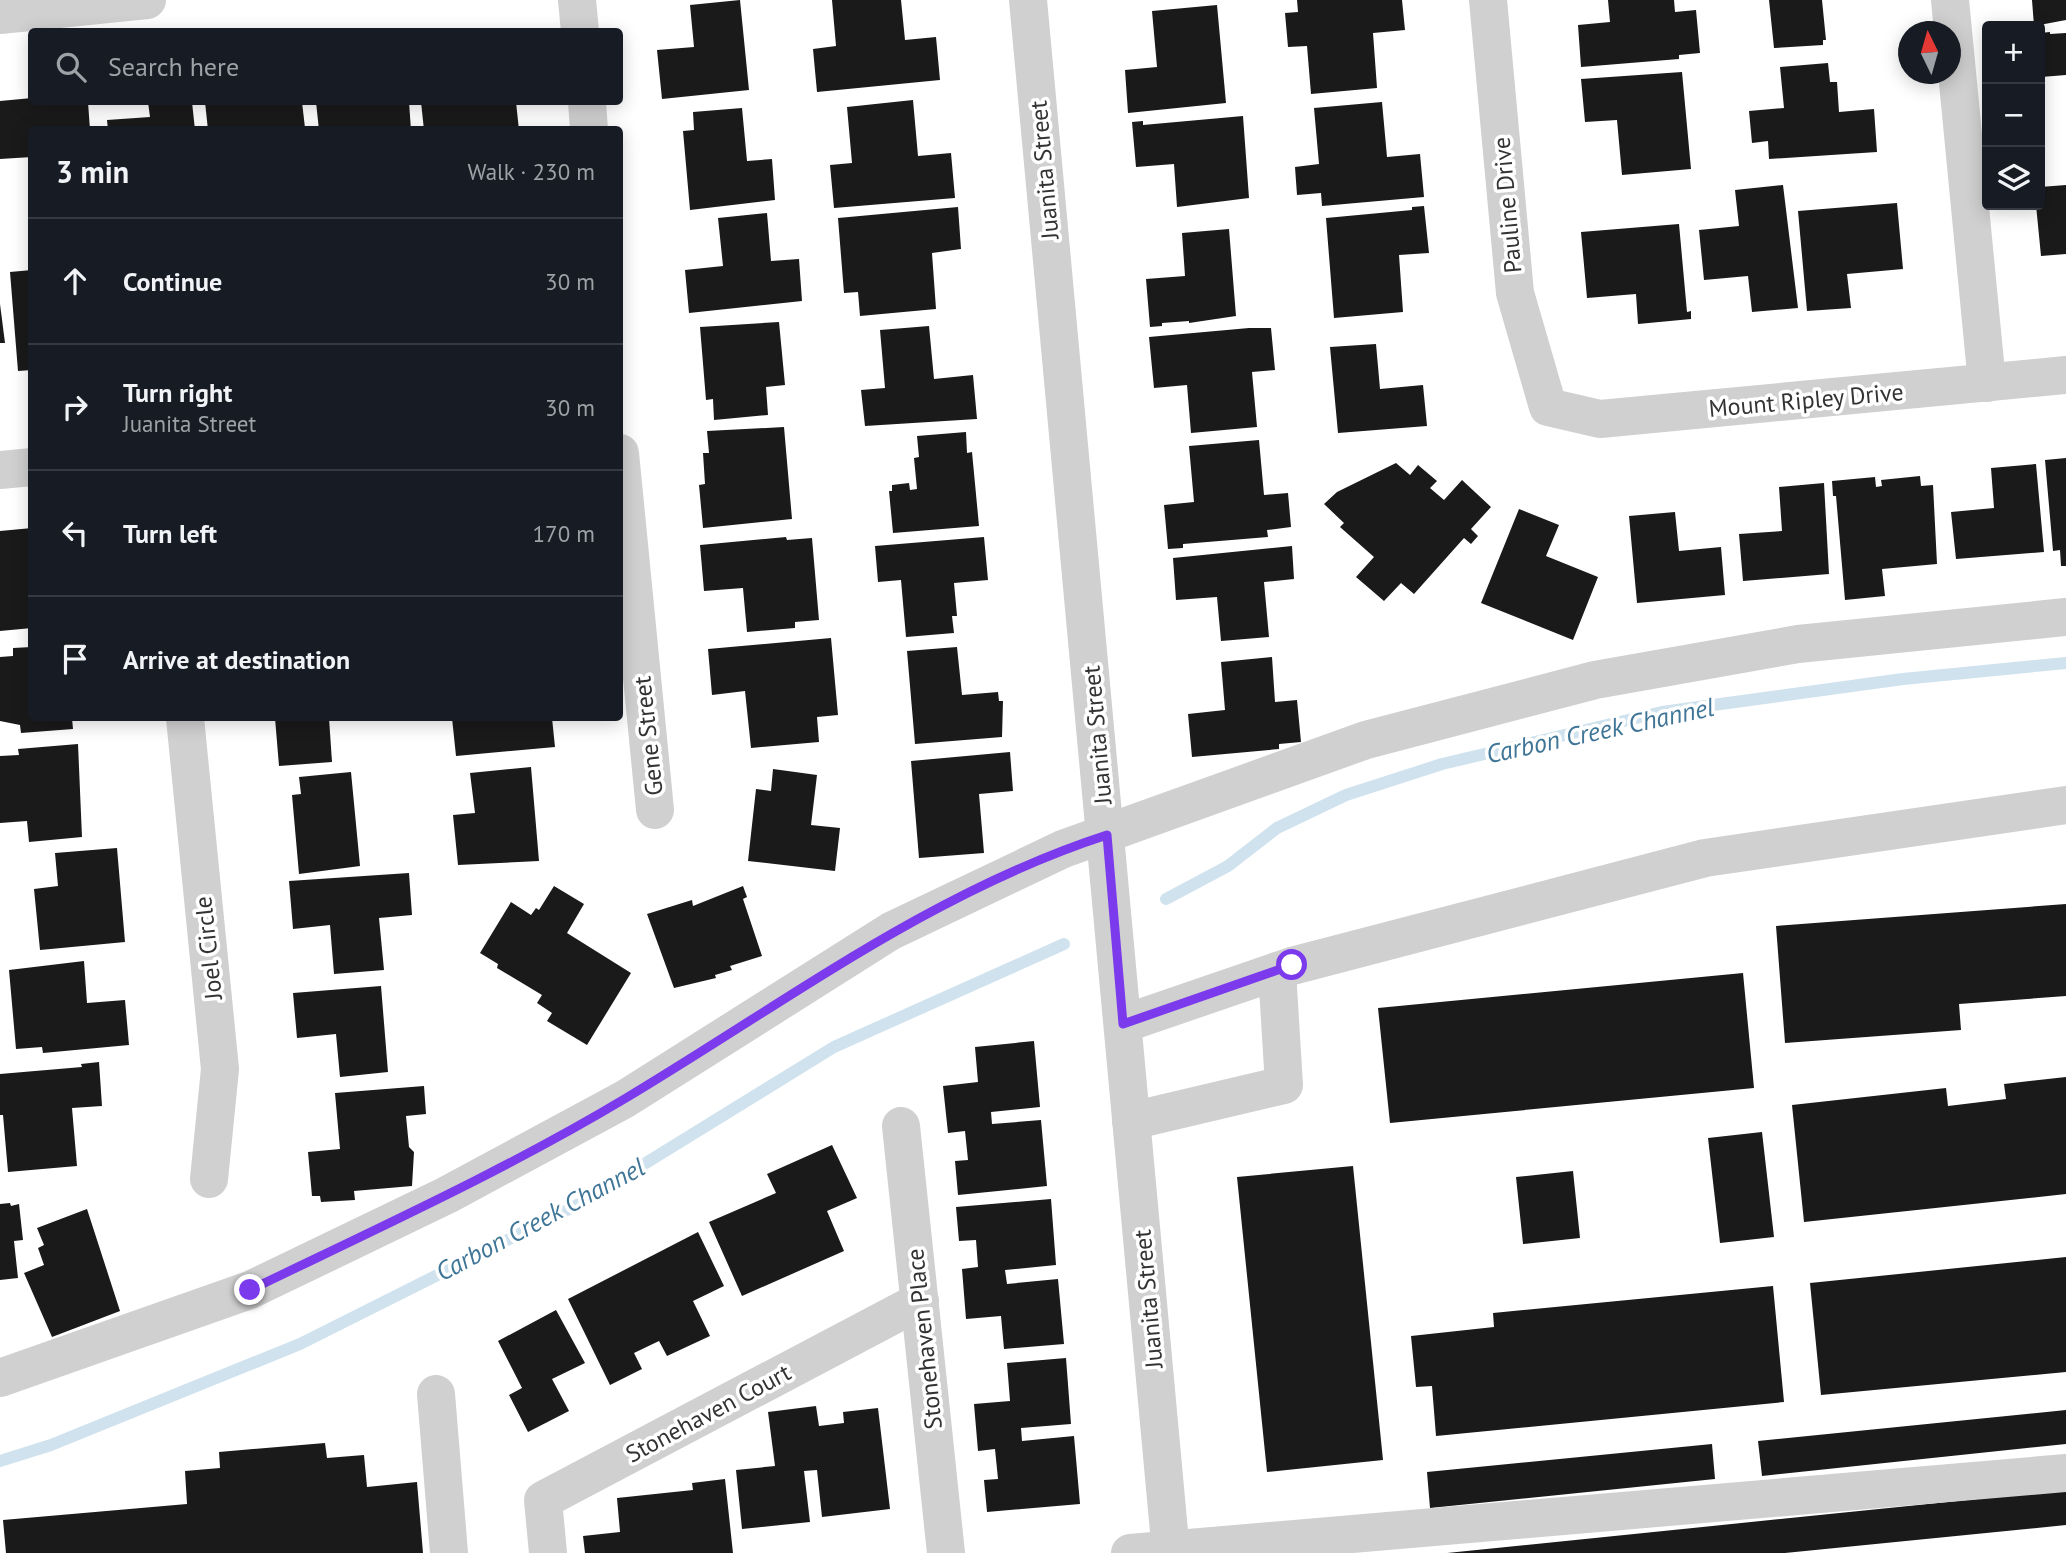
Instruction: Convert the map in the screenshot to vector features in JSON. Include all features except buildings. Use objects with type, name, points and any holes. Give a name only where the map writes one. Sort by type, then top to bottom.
[{"type":"street","points":[[0,15],[147,0]]},
{"type":"street","points":[[577,0],[580,28]]},
{"type":"street","name":"Juanita Street","points":[[1028,0],[1171,1551]]},
{"type":"street","name":"Pauline Drive","points":[[1488,0],[1515,293],[1548,407]]},
{"type":"street","points":[[1950,0],[1987,383]]},
{"type":"street","points":[[587,105],[589,126]]},
{"type":"street","name":"Mount Ripley Drive","points":[[1548,407],[1600,419],[2066,375]]},
{"type":"street","points":[[0,470],[28,467]]},
{"type":"street","name":"Gene Street","points":[[623,484],[655,810]]},
{"type":"street","points":[[0,1378],[250,1290],[447,1195],[625,1099],[891,931],[1063,849],[1366,740],[1595,680],[1798,644],[2066,617]]},
{"type":"street","name":"Joel Circle","points":[[185,721],[220,1069],[209,1179]]},
{"type":"street","points":[[1123,1024],[1278,971],[1705,858],[2066,805]]},
{"type":"street","points":[[1131,1121],[1284,1085],[1278,971]]},
{"type":"street","name":"Stonehaven Place","points":[[901,1126],[946,1553]]},
{"type":"street","name":"Stonehaven Court","points":[[548,1553],[543,1500],[919,1301]]},
{"type":"street","points":[[436,1394],[449,1553]]},
{"type":"street","points":[[1130,1553],[2066,1473]]},
{"type":"waterway","name":"Carbon Creek Channel","points":[[1166,899],[1228,866],[1277,828],[1346,795],[1442,764],[1662,712],[1903,679],[2066,663]]},
{"type":"waterway","name":"Carbon Creek Channel","points":[[0,1461],[51,1445],[300,1344],[581,1203],[834,1047],[1064,944]]},
{"type":"route","points":[[250,1290],[447,1195],[625,1099],[891,931],[1063,849],[1107,835],[1123,1024],[1292,965]]}]
